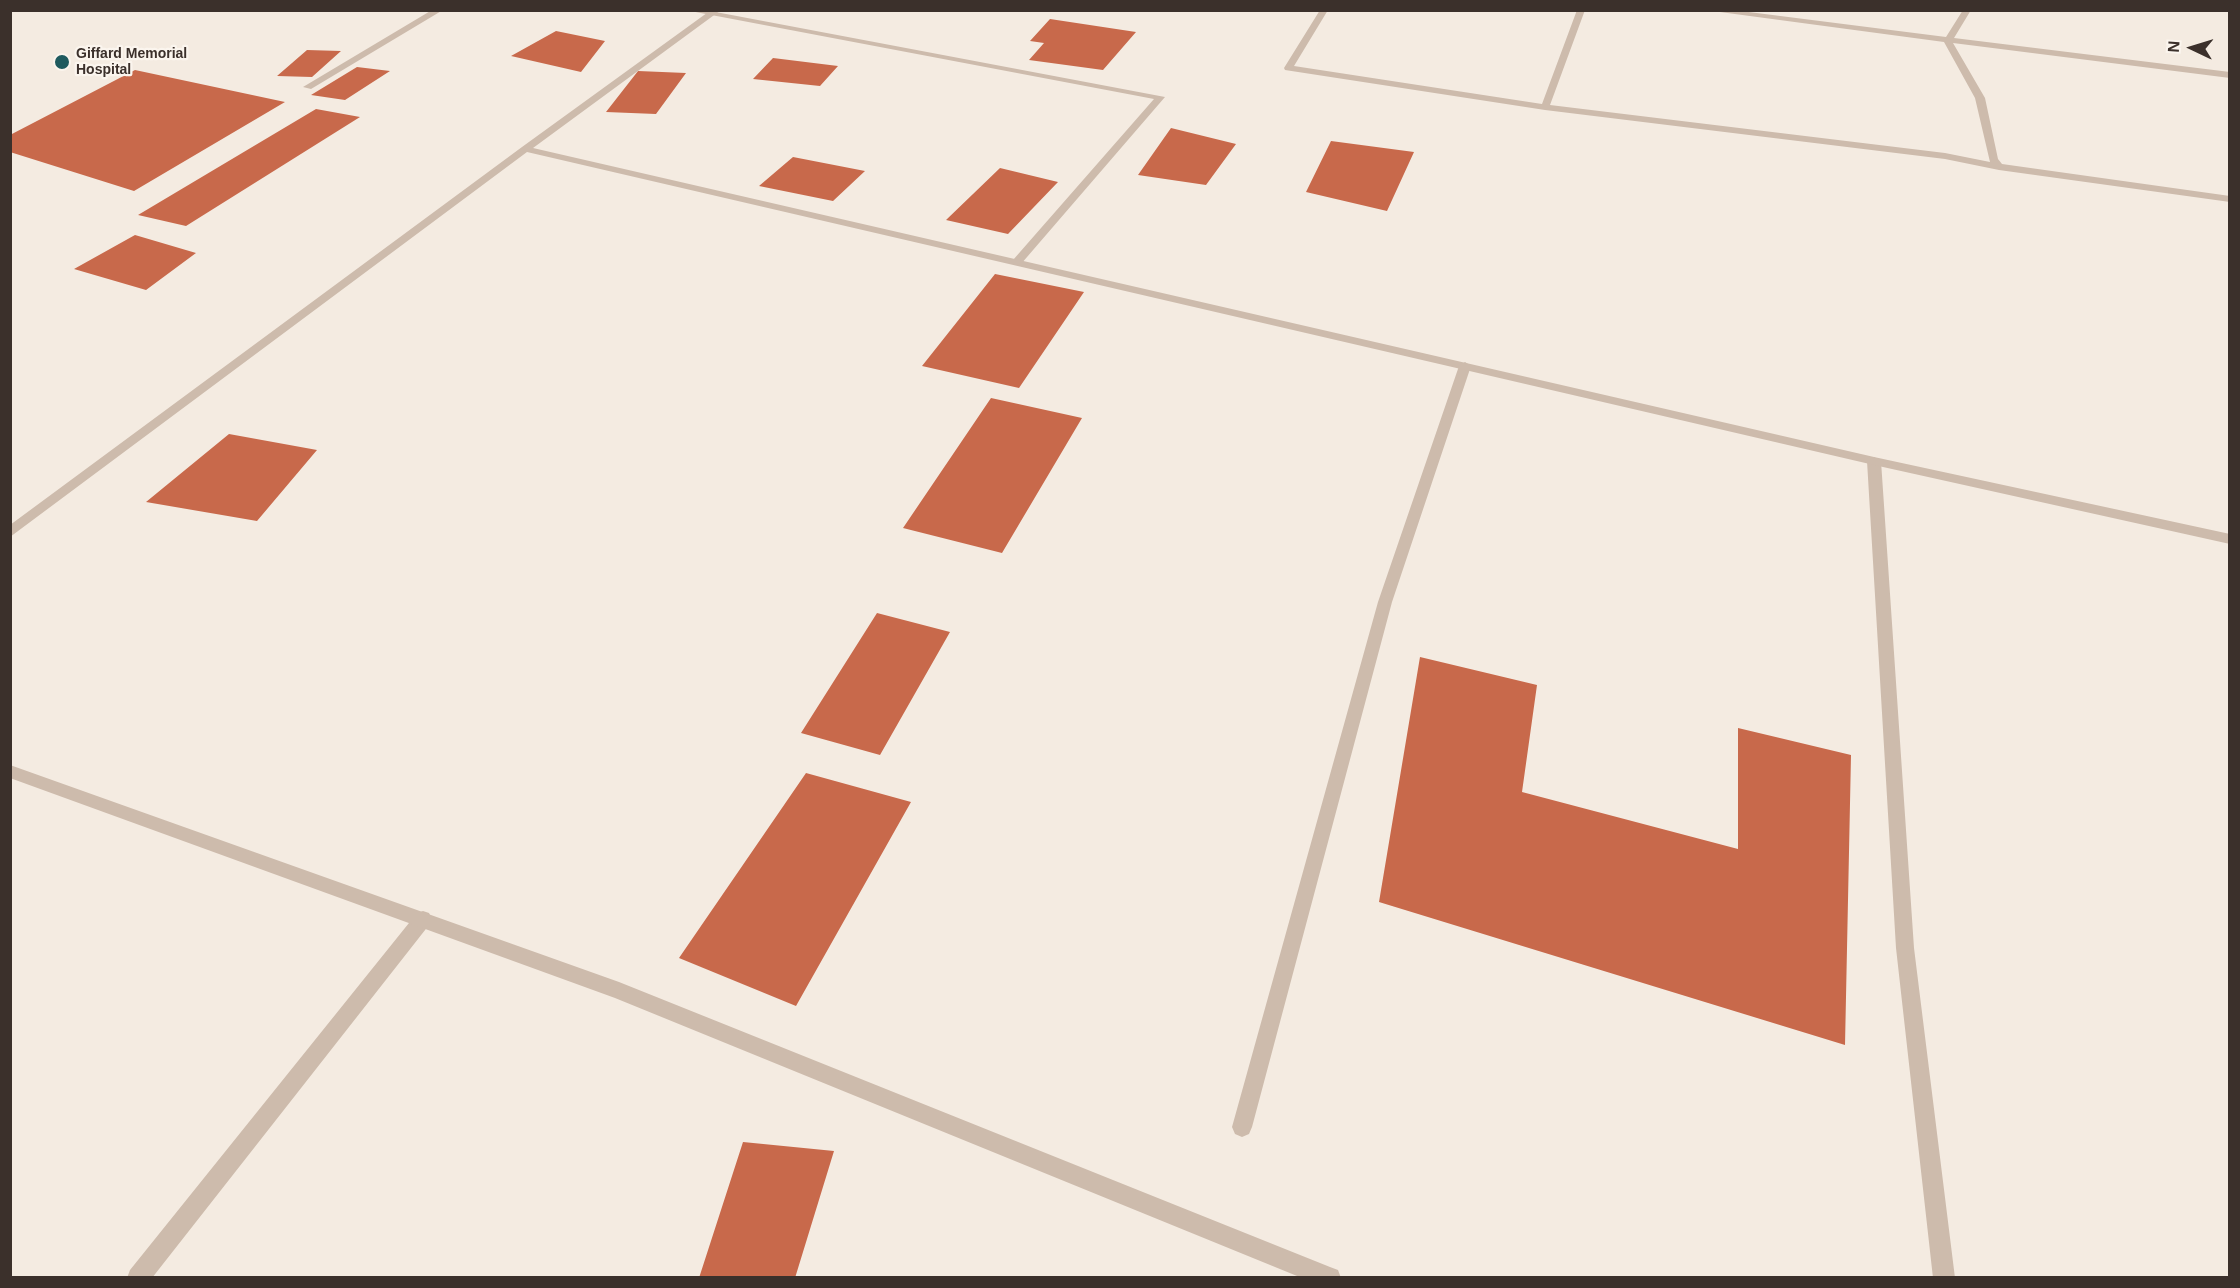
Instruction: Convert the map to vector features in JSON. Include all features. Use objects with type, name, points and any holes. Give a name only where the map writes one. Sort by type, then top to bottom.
[{"type":"street","points":[[308,87],[439,10]]},
{"type":"street","points":[[689,10],[715,12],[1160,98],[1017,262]]},
{"type":"street","points":[[1324,10],[1288,68],[1545,107],[1945,156],[1999,167],[2229,199]]},
{"type":"street","points":[[1545,107],[1581,10]]},
{"type":"street","points":[[1709,10],[2229,75]]},
{"type":"street","points":[[1948,41],[1967,10]]},
{"type":"street","points":[[10,532],[525,148],[715,12]]},
{"type":"street","points":[[1948,41],[1980,98],[1993,159],[1999,167]]},
{"type":"street","points":[[525,148],[1874,461],[2229,539]]},
{"type":"street","points":[[1242,1127],[1385,602],[1465,366]]},
{"type":"street","points":[[1874,461],[1905,948],[1944,1278]]},
{"type":"street","points":[[10,771],[619,991],[1330,1278]]},
{"type":"street","points":[[138,1278],[423,919]]},
{"type":"building","points":[[1050,19],[1136,32],[1103,70],[1029,60],[1044,43],[1030,41]]},
{"type":"building","points":[[556,31],[605,41],[581,72],[511,56]]},
{"type":"building","points":[[307,50],[341,51],[312,77],[277,76]]},
{"type":"building","points":[[773,58],[838,66],[820,86],[753,79]]},
{"type":"building","points":[[357,67],[390,71],[345,100],[311,95]]},
{"type":"building","points":[[135,70],[285,102],[134,191],[10,152],[10,135]]},
{"type":"building","points":[[638,71],[686,73],[656,114],[606,112]]},
{"type":"building","points":[[316,109],[360,117],[186,226],[138,215]]},
{"type":"building","points":[[1171,128],[1236,144],[1206,185],[1138,175]]},
{"type":"building","points":[[1331,141],[1414,152],[1387,211],[1306,192]]},
{"type":"building","points":[[793,157],[865,171],[833,201],[759,186]]},
{"type":"building","points":[[1000,168],[1058,182],[1008,234],[946,220]]},
{"type":"building","points":[[135,235],[196,253],[146,290],[74,269]]},
{"type":"building","points":[[995,274],[1084,292],[1019,388],[922,366]]},
{"type":"building","points":[[991,398],[1082,418],[1002,553],[903,528]]},
{"type":"building","points":[[229,434],[317,450],[257,521],[146,502]]},
{"type":"building","points":[[877,613],[950,632],[880,755],[801,733]]},
{"type":"building","points":[[1420,657],[1537,685],[1522,792],[1738,849],[1738,728],[1851,755],[1845,1045],[1379,902]]},
{"type":"building","points":[[806,773],[911,802],[796,1006],[679,958]]},
{"type":"building","points":[[743,1142],[834,1151],[795,1278],[699,1278]]},
{"type":"place","name":"Giffard Memorial Hospital","points":[[62,62]]}]
